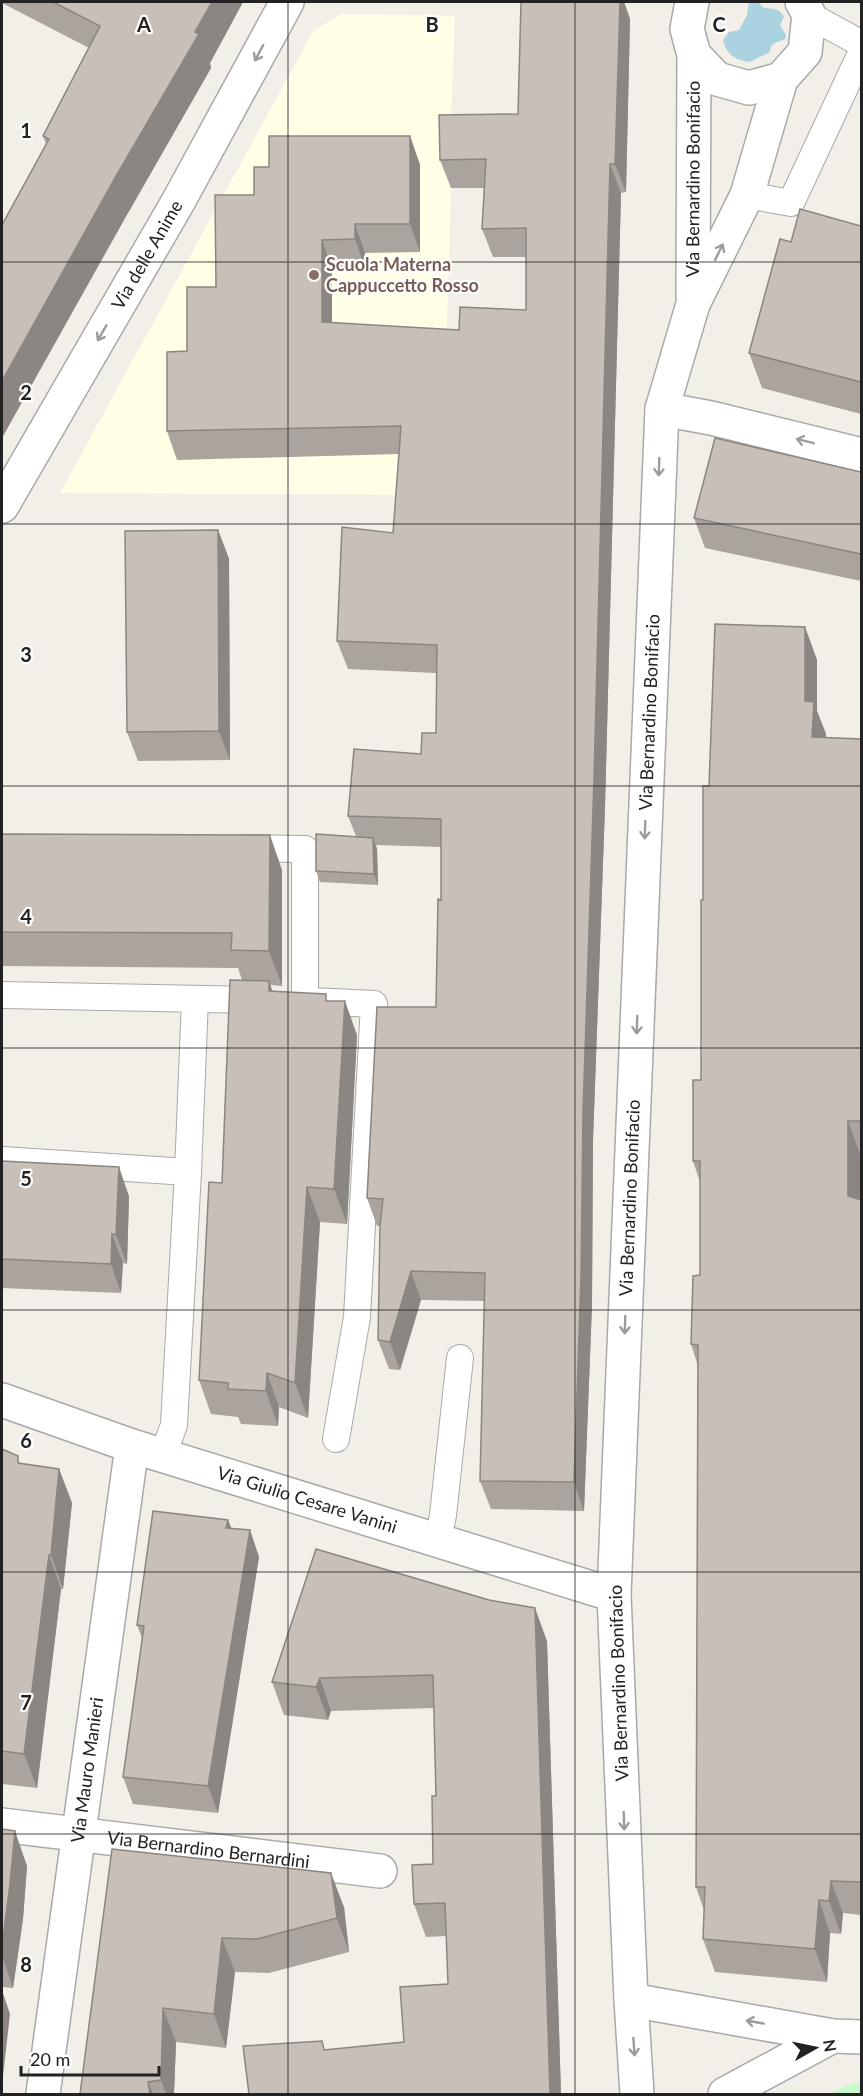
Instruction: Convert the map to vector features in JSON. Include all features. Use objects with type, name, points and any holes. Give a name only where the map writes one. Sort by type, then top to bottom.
[{"type":"street","name":"Via delle Anime","points":[[2,506],[178,202],[287,2]]},
{"type":"street","name":"Via Bernardino Bonifacio","points":[[692,2],[687,29],[694,55],[693,304]]},
{"type":"street","name":"Via Bernardino Bonifacio","points":[[637,2094],[614,1595],[662,409],[693,304],[747,195],[781,79],[805,52],[806,8]]},
{"type":"street","name":"Via Bernardino Bonifacio","points":[[694,55],[717,79],[749,88],[781,79]]},
{"type":"street","points":[[662,409],[711,418],[861,455]]},
{"type":"street","name":"Via Giulio Cesare Vanini","points":[[2,1400],[132,1446],[614,1595]]},
{"type":"street","name":"Via Mauro Manieri","points":[[43,2094],[132,1446]]},
{"type":"street","name":"Via Bernardino Bernardini","points":[[2,1825],[380,1871]]},
{"type":"street","points":[[631,2000],[847,2037]]},
{"type":"street","points":[[725,2094],[847,2037]]},
{"type":"lane","points":[[806,8],[861,44]]},
{"type":"lane","points":[[747,195],[791,203],[861,51]]},
{"type":"lane","points":[[223,848],[305,849],[305,1001]]},
{"type":"lane","points":[[2,995],[374,1004],[357,1317],[336,1439]]},
{"type":"lane","points":[[163,1455],[174,1425],[195,999]]},
{"type":"lane","points":[[2,1160],[188,1172]]},
{"type":"lane","points":[[438,1540],[443,1515],[460,1358]]},
{"type":"shaded area","name":"Scuola Materna Cappuccetto Rosso","points":[[342,14],[455,16],[446,357],[409,495],[60,493],[314,30]]},
{"type":"green space","points":[[861,2082],[861,2094],[829,2094],[850,2084]]},
{"type":"water","points":[[749,2],[758,2],[764,8],[776,9],[780,12],[784,17],[780,25],[786,35],[785,39],[773,45],[770,52],[750,62],[732,56],[723,40],[729,32],[739,30],[747,15]]},
{"type":"building","points":[[53,2],[212,2],[195,32],[199,34],[115,178],[2,381],[2,225],[49,139],[43,136],[100,26]]},
{"type":"building","points":[[521,2],[620,2],[615,164],[610,164],[574,1482],[480,1481],[485,1273],[411,1271],[390,1342],[378,1340],[380,1226],[383,1199],[367,1198],[377,1007],[436,1007],[438,899],[441,900],[441,819],[348,816],[354,749],[421,754],[422,733],[436,733],[437,645],[337,641],[342,527],[393,533],[401,426],[167,431],[167,352],[187,351],[187,287],[216,287],[215,195],[254,195],[254,167],[269,167],[269,136],[410,136],[410,224],[355,224],[355,239],[322,240],[322,322],[459,330],[460,307],[526,310],[526,228],[482,229],[486,159],[440,160],[439,115],[518,114]]},
{"type":"building","points":[[800,209],[861,226],[861,382],[749,353],[780,239],[791,242]]},
{"type":"building","points":[[715,438],[861,472],[861,554],[694,518]]},
{"type":"building","points":[[218,530],[219,731],[127,732],[125,531]]},
{"type":"building","points":[[715,624],[805,627],[805,701],[814,702],[812,737],[861,739],[861,1121],[848,1121],[848,1196],[861,1200],[861,1882],[831,1881],[829,1901],[819,1900],[815,1949],[703,1939],[705,1887],[696,1887],[698,1345],[691,1344],[693,1276],[700,1275],[700,1161],[693,1161],[693,1080],[701,1080],[703,786],[709,786]]},
{"type":"building","points":[[2,834],[270,835],[269,951],[231,950],[232,933],[2,932]]},
{"type":"building","points":[[316,834],[373,838],[374,874],[316,871]]},
{"type":"building","points":[[230,980],[269,981],[269,991],[326,994],[326,1001],[345,1001],[334,1189],[307,1187],[295,1383],[267,1373],[266,1391],[228,1389],[228,1383],[199,1380],[209,1182],[222,1183]]},
{"type":"building","points":[[2,1161],[119,1167],[116,1235],[112,1234],[111,1264],[2,1259]]},
{"type":"building","points":[[2,1449],[18,1456],[18,1463],[59,1469],[51,1555],[49,1555],[24,1754],[2,1751]]},
{"type":"building","points":[[153,1511],[228,1520],[226,1528],[250,1530],[208,1786],[123,1777],[144,1626],[137,1625]]},
{"type":"building","points":[[316,1549],[489,1600],[535,1608],[550,2094],[249,2094],[243,2046],[322,2041],[324,2050],[404,2042],[400,1987],[448,1984],[445,1903],[414,1904],[412,1865],[433,1864],[432,1796],[436,1796],[433,1675],[320,1678],[316,1687],[272,1682]]},
{"type":"building","points":[[2,1829],[15,1831],[2,1946]]},
{"type":"building","points":[[112,1849],[331,1873],[337,1918],[257,1939],[222,1938],[214,2014],[163,2008],[161,2080],[148,2082],[150,2094],[80,2094]]},
{"type":"place","name":"Scuola Materna Cappuccetto Rosso","points":[[314,275]]}]
